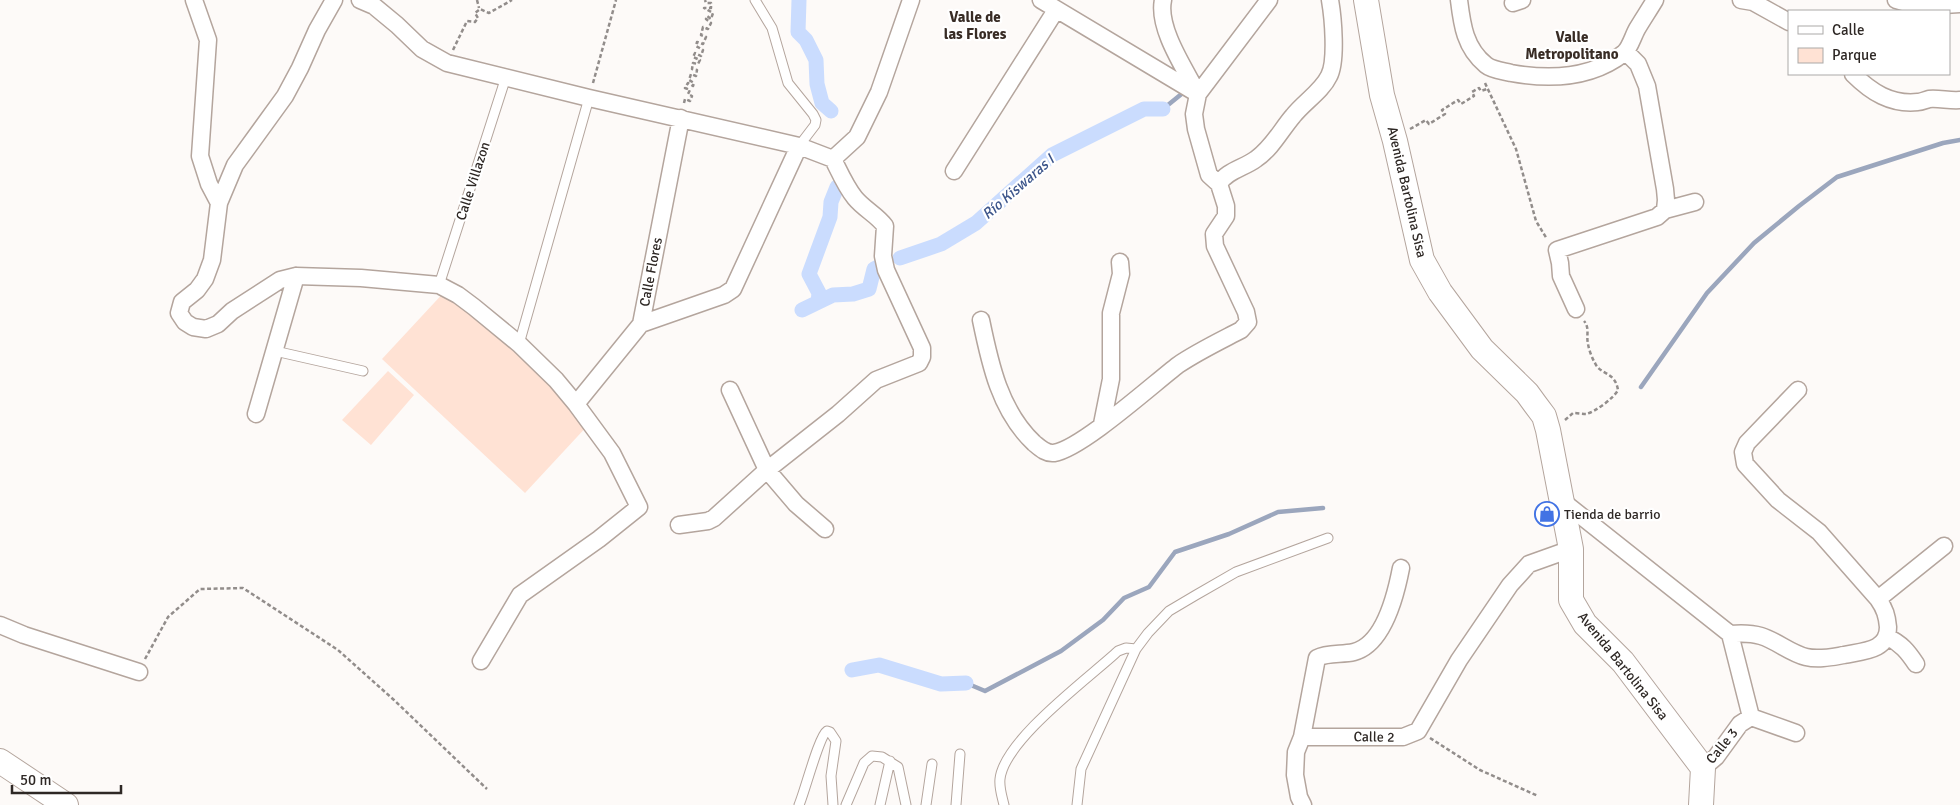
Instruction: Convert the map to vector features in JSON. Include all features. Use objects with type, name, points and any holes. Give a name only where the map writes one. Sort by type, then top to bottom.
[{"type":"street","points":[[194,0],[208,40],[200,156],[209,184],[219,204]]},
{"type":"street","points":[[334,0],[317,30],[285,96],[235,165],[219,204],[212,260],[206,279],[198,290],[182,302],[179,312],[184,322],[193,327],[206,329],[218,324],[232,311],[280,280],[296,276],[361,278],[439,285],[458,295],[519,344],[556,380],[612,453],[639,507],[520,595],[481,661]]},
{"type":"street","points":[[834,159],[856,137],[880,92],[911,0]]},
{"type":"street","points":[[1041,0],[1198,94]]},
{"type":"street","points":[[1163,0],[1162,12],[1170,40],[1198,94]]},
{"type":"street","points":[[981,320],[989,358],[1006,406],[1027,436],[1043,451],[1053,453],[1079,441],[1180,364],[1241,330],[1248,322],[1246,312],[1215,246],[1214,234],[1226,216],[1226,206],[1218,184],[1209,175],[1196,129],[1194,114],[1198,94],[1269,0]]},
{"type":"street","points":[[1218,184],[1222,178],[1256,160],[1267,150],[1294,115],[1329,76],[1333,65],[1330,0]]},
{"type":"street","name":"Avenida Bartolina Sisa","points":[[1366,0],[1382,94],[1395,141],[1422,260],[1440,292],[1482,348],[1527,393],[1544,416],[1570,549],[1571,600],[1585,624],[1622,662],[1703,768]]},
{"type":"street","points":[[1459,0],[1462,29],[1467,42],[1487,67],[1551,78],[1591,70],[1626,52],[1655,0]]},
{"type":"street","points":[[1741,0],[1752,2],[1788,21]]},
{"type":"street","points":[[369,2],[422,49],[448,63],[589,98],[800,146],[834,159],[846,185],[856,200],[886,226],[883,256],[886,270],[922,348],[922,357],[919,363],[876,380],[838,414],[767,470],[714,518],[708,521],[679,525]]},
{"type":"street","points":[[1903,3],[1930,6],[1960,4]]},
{"type":"street","points":[[954,171],[1056,10]]},
{"type":"street","points":[[1626,52],[1638,64],[1647,86],[1665,189],[1665,210]]},
{"type":"street","points":[[1854,75],[1875,93],[1891,100],[1912,102],[1928,99],[1960,100]]},
{"type":"street","name":"Calle Flores","points":[[576,404],[640,324],[684,119]]},
{"type":"street","points":[[640,324],[724,295],[733,289],[800,146]]},
{"type":"street","points":[[1576,309],[1561,276],[1557,250],[1657,217],[1665,210],[1695,202]]},
{"type":"street","points":[[1102,424],[1111,379],[1111,314],[1120,274],[1120,262]]},
{"type":"street","points":[[256,414],[296,276]]},
{"type":"street","points":[[730,390],[767,470],[796,504],[825,529]]},
{"type":"street","points":[[1730,634],[1749,633],[1763,637],[1795,654],[1807,658],[1821,659],[1868,650],[1882,645],[1887,638],[1886,611],[1878,599],[1818,532],[1778,500],[1745,464],[1743,452],[1747,444],[1798,390]]},
{"type":"street","points":[[1561,500],[1730,634],[1751,717],[1796,733]]},
{"type":"street","points":[[1878,599],[1944,546]]},
{"type":"street","points":[[1418,731],[1459,660],[1510,585],[1529,564],[1570,549]]},
{"type":"street","points":[[1303,805],[1299,797],[1295,775],[1296,752],[1302,737],[1317,658],[1324,654],[1355,652],[1366,647],[1376,635],[1390,611],[1400,568]]},
{"type":"street","points":[[0,625],[24,635],[139,672]]},
{"type":"street","points":[[1887,638],[1897,641],[1916,664]]},
{"type":"street","name":"Calle 3","points":[[1703,768],[1716,757],[1740,724],[1751,717]]},
{"type":"street","name":"Calle 2","points":[[1302,737],[1403,737],[1418,731]]},
{"type":"street","points":[[0,761],[66,805]]},
{"type":"street","points":[[1701,805],[1703,768]]},
{"type":"lane","points":[[755,0],[772,28],[788,83],[816,120],[815,125],[800,146]]},
{"type":"lane","name":"Calle Villazon","points":[[439,285],[506,77]]},
{"type":"lane","points":[[519,344],[589,98]]},
{"type":"lane","points":[[275,351],[363,371]]},
{"type":"lane","points":[[1077,805],[1081,769],[1136,649],[1148,633],[1169,611],[1236,572],[1328,538]]},
{"type":"lane","points":[[1004,805],[1000,790],[1000,777],[1006,762],[1023,738],[1050,709],[1118,651],[1126,648],[1136,649]]},
{"type":"lane","points":[[799,805],[806,789],[821,738],[827,731],[830,732],[836,741],[831,776],[832,805]]},
{"type":"lane","points":[[956,805],[960,754]]},
{"type":"lane","points":[[846,805],[864,763],[872,756],[882,757],[898,767],[906,805]]},
{"type":"lane","points":[[880,805],[890,761]]},
{"type":"lane","points":[[926,805],[932,764]]},
{"type":"path","points":[[478,0],[480,9]]},
{"type":"path","points":[[480,9],[489,13],[512,0]]},
{"type":"path","points":[[589,98],[616,0]]},
{"type":"path","points":[[684,119],[683,106],[686,99],[690,101],[692,96],[688,94],[690,90],[685,88],[688,84],[693,86],[694,83],[689,80],[691,74],[696,76],[697,70],[692,69],[692,63],[698,64],[700,60],[693,57],[695,53],[701,56],[703,50],[696,46],[697,42],[704,44],[706,37],[701,34],[703,27],[708,29],[711,22],[706,19],[707,16],[711,18],[714,14],[704,8],[711,8],[711,3],[706,3],[706,0]]},
{"type":"path","points":[[448,63],[467,21],[475,22],[478,18],[474,13],[480,9]]},
{"type":"path","points":[[1487,67],[1484,76],[1487,88],[1516,149],[1536,221],[1557,250]]},
{"type":"path","points":[[1404,130],[1407,129],[1411,134],[1410,129],[1418,124],[1426,120],[1429,124],[1445,114],[1442,110],[1458,100],[1461,104],[1474,96],[1472,92],[1479,88],[1481,91],[1487,88]]},
{"type":"path","points":[[1562,422],[1573,413],[1585,414],[1595,410],[1613,397],[1618,390],[1615,380],[1611,375],[1596,366],[1588,344],[1587,325],[1576,309]]},
{"type":"path","points":[[139,672],[168,617],[200,589],[243,588],[338,650],[394,700],[487,789]]},
{"type":"path","points":[[1418,731],[1480,770],[1538,796]]},
{"type":"green space","points":[[447,289],[590,423],[525,493],[382,359]]},
{"type":"green space","points":[[388,371],[414,395],[371,445],[342,420]]},
{"type":"waterway","points":[[799,0],[798,32],[806,40],[816,60],[817,84],[822,103],[831,111]]},
{"type":"waterway","name":"Río Kiswaras I","points":[[1163,109],[1184,92]]},
{"type":"waterway","name":"Río Kiswaras I","points":[[900,258],[941,244],[976,223],[1052,155],[1144,109],[1163,109]]},
{"type":"waterway","points":[[1641,387],[1707,293],[1754,243],[1799,206],[1837,177],[1943,143],[1960,140]]},
{"type":"waterway","points":[[818,302],[819,293],[809,274],[830,217],[831,202],[837,187]]},
{"type":"waterway","points":[[802,310],[833,295],[853,294],[869,289],[874,269],[878,267]]},
{"type":"waterway","points":[[966,683],[985,691],[1061,651],[1103,620],[1124,598],[1149,587],[1175,552],[1229,534],[1278,512],[1323,508]]},
{"type":"waterway","points":[[852,670],[879,665],[941,684],[966,683]]},
{"type":"place","name":"Tienda de barrio","points":[[1547,514]]},
{"type":"district","name":"Valle de las Flores","points":[[975,26]]},
{"type":"district","name":"Valle Metropolitano","points":[[1572,46]]}]
